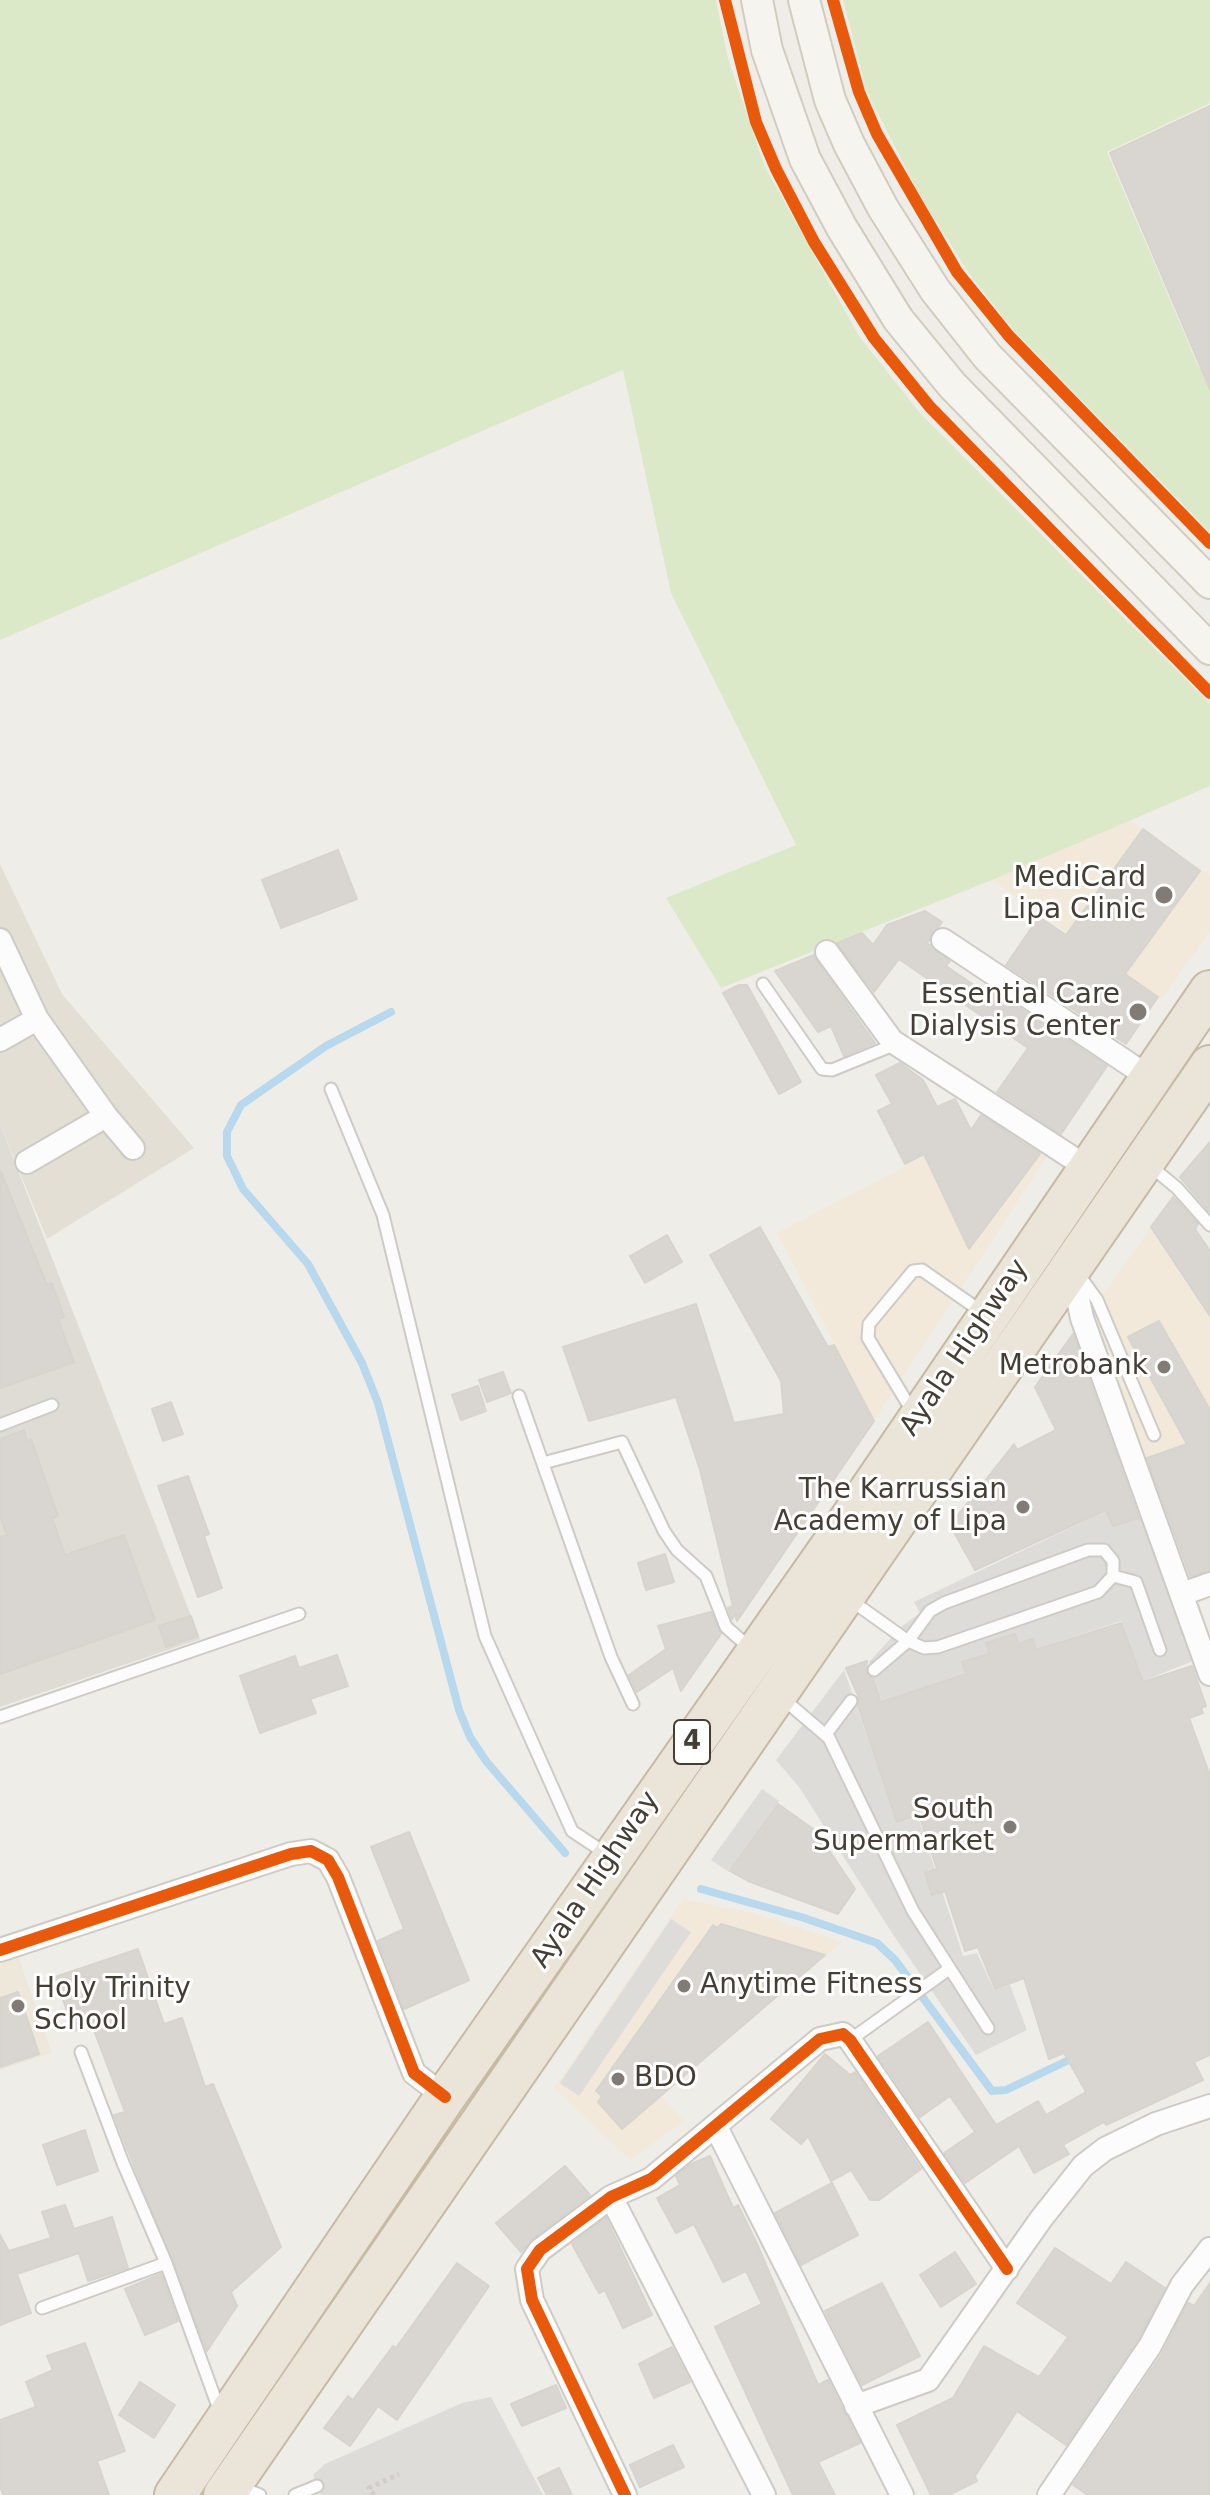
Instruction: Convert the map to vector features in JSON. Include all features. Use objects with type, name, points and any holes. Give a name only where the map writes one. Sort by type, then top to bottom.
[{"type":"highway","name":"Ayala Highway","points":[[175,2495],[445,2097],[756,1653],[1210,991]]},
{"type":"highway","name":"Ayala Highway","points":[[239,2491],[1069,1265],[1207,1078]]},
{"type":"highway","points":[[603,1871],[631,1910]]},
{"type":"main road","points":[[757,0],[767,50],[805,159],[842,228],[898,319],[952,385],[1210,649]]},
{"type":"main road","points":[[804,0],[830,100],[849,144],[883,208],[935,290],[987,356],[1210,583]]},
{"type":"street","points":[[943,940],[1150,1078]]},
{"type":"street","points":[[2,950],[37,1019],[106,1116],[133,1148]]},
{"type":"street","points":[[827,952],[896,1044],[1088,1168]]},
{"type":"street","points":[[0,1040],[37,1019]]},
{"type":"street","points":[[27,1162],[106,1116]]},
{"type":"street","points":[[1036,1243],[1069,1265],[1076,1278],[1082,1318],[1210,1674]]},
{"type":"street","points":[[1182,1594],[1210,1584]]},
{"type":"street","points":[[0,1950],[291,1854],[311,1851],[328,1860],[338,1877],[414,2073],[445,2097]]},
{"type":"street","points":[[625,2495],[532,2300],[526,2277],[530,2260],[611,2197],[651,2179],[820,2039],[843,2034],[850,2040],[1007,2269]]},
{"type":"street","points":[[856,2406],[928,2380],[1048,2208],[1083,2166],[1105,2149],[1156,2124],[1210,2106]]},
{"type":"street","points":[[716,2127],[902,2495]]},
{"type":"street","points":[[611,2197],[764,2495]]},
{"type":"street","points":[[1049,2495],[1150,2346],[1182,2285],[1210,2249]]},
{"type":"lane","points":[[763,984],[822,1069],[832,1070],[896,1044]]},
{"type":"lane","points":[[331,1089],[383,1215],[485,1636],[572,1831],[603,1871]]},
{"type":"lane","points":[[1145,1161],[1177,1188],[1210,1225]]},
{"type":"lane","points":[[1069,1265],[1087,1282],[1097,1300],[1154,1435]]},
{"type":"lane","points":[[917,1419],[868,1338],[869,1324],[913,1271],[922,1270],[986,1315]]},
{"type":"lane","points":[[519,1396],[611,1657],[633,1704]]},
{"type":"lane","points":[[0,1425],[52,1405]]},
{"type":"lane","points":[[543,1463],[622,1442],[664,1531],[677,1550],[706,1576],[726,1627],[756,1653]]},
{"type":"lane","points":[[874,1670],[908,1641],[933,1609],[1088,1550],[1104,1550],[1110,1555],[1113,1576]]},
{"type":"lane","points":[[846,1597],[908,1641],[924,1648],[938,1647],[1098,1592],[1113,1576]]},
{"type":"lane","points":[[1113,1576],[1136,1582],[1160,1650]]},
{"type":"lane","points":[[0,1717],[299,1614]]},
{"type":"lane","points":[[777,1695],[826,1734],[903,1891],[988,2028]]},
{"type":"lane","points":[[826,1734],[851,1701]]},
{"type":"lane","points":[[850,2040],[949,1969]]},
{"type":"lane","points":[[81,2052],[123,2163],[166,2263],[224,2424]]},
{"type":"lane","points":[[42,2308],[166,2263]]},
{"type":"lane","points":[[295,2495],[317,2486]]},
{"type":"path","points":[[374,2495],[369,2488],[399,2474]]},
{"type":"shaded area","points":[[1130,820],[1210,875],[1210,931],[1162,999],[992,880]]},
{"type":"shaded area","points":[[0,864],[62,994],[194,1148],[47,1239],[0,1124]]},
{"type":"shaded area","points":[[1004,1117],[1050,1152],[874,1421],[777,1233],[968,1134],[983,1143]]},
{"type":"shaded area","points":[[0,1124],[200,1639],[0,1707]]},
{"type":"shaded area","points":[[1151,1227],[1210,1317],[1210,1436],[1147,1458],[1089,1314]]},
{"type":"shaded area","points":[[1106,1511],[1113,1527],[1143,1517],[1193,1661],[1143,1681],[1121,1621],[882,1701],[869,1662],[902,1626],[920,1613],[914,1602]]},
{"type":"shaded area","points":[[844,1670],[897,1823],[918,1817],[963,1956],[977,1953],[994,1990],[1010,1985],[1027,2030],[976,2055],[894,1936],[799,1787],[776,1760]]},
{"type":"shaded area","points":[[762,1789],[779,1801],[729,1872],[711,1860]]},
{"type":"shaded area","points":[[683,1899],[751,1912],[842,1942],[661,2096],[684,2121],[630,2160],[554,2088]]},
{"type":"shaded area","points":[[671,1919],[691,1932],[579,2096],[560,2083]]},
{"type":"shaded area","name":"Holy Trinity School","points":[[17,1953],[52,2053],[0,2070],[0,1959]]},
{"type":"shaded area","points":[[491,2397],[543,2495],[321,2495],[313,2475],[325,2464],[462,2403]]},
{"type":"green space","points":[[0,0],[716,0],[728,59],[765,167],[859,336],[919,412],[1210,704],[1210,786],[992,880],[721,988],[666,898],[796,845],[671,593],[623,370],[0,640]]},
{"type":"green space","points":[[843,0],[1210,0],[1210,103],[1107,152],[1199,368],[1210,364],[1210,532],[1015,332],[968,272],[918,192],[867,92]]},
{"type":"building","points":[[1210,106],[1210,389],[1110,153]]},
{"type":"building","points":[[1143,829],[1200,871],[1125,974],[1158,997],[1126,1044],[1006,965],[1039,917],[1066,935]]},
{"type":"building","points":[[338,850],[357,899],[281,928],[262,880]]},
{"type":"building","points":[[925,911],[942,922],[927,943],[950,961],[946,966],[987,994],[991,989],[1107,1066],[1061,1134],[997,1092],[1028,1048],[899,959],[874,992],[837,943],[862,933],[873,945],[887,925]]},
{"type":"building","points":[[814,955],[875,1043],[844,1056],[831,1026],[818,1032],[775,971]]},
{"type":"building","points":[[739,985],[747,985],[801,1082],[779,1094],[723,993]]},
{"type":"building","points":[[900,1063],[923,1080],[937,1107],[955,1099],[971,1130],[981,1115],[1040,1154],[969,1249],[924,1154],[905,1164],[878,1111],[892,1104],[876,1075]]},
{"type":"building","points":[[1210,1142],[1210,1209],[1209,1211],[1180,1177]]},
{"type":"building","points":[[0,1170],[47,1285],[52,1283],[64,1317],[58,1319],[74,1362],[0,1388]]},
{"type":"building","points":[[1173,1197],[1198,1224],[1195,1229],[1210,1251],[1210,1316],[1151,1227]]},
{"type":"building","points":[[760,1227],[828,1347],[834,1345],[874,1421],[737,1621],[735,1614],[732,1619],[728,1608],[733,1606],[700,1470],[676,1397],[589,1421],[563,1347],[696,1304],[734,1423],[784,1414],[781,1381],[710,1255]]},
{"type":"building","points":[[667,1235],[682,1262],[645,1283],[630,1256]]},
{"type":"building","points":[[1159,1321],[1210,1410],[1210,1570],[1190,1576],[1147,1458],[1187,1444],[1128,1337]]},
{"type":"building","points":[[1073,1334],[1139,1518],[1113,1526],[1106,1510],[975,1570],[950,1525],[1014,1444],[1017,1450],[1056,1430],[1035,1387]]},
{"type":"building","points":[[503,1372],[511,1393],[487,1402],[479,1380]]},
{"type":"building","points":[[478,1386],[486,1411],[461,1420],[452,1395]]},
{"type":"building","points":[[171,1402],[183,1434],[163,1441],[152,1409]]},
{"type":"building","points":[[24,1430],[27,1441],[31,1439],[58,1516],[52,1518],[65,1555],[124,1535],[155,1620],[0,1674],[0,1537],[7,1535],[0,1516],[0,1439]]},
{"type":"building","points":[[188,1476],[209,1534],[204,1536],[222,1588],[198,1597],[158,1486]]},
{"type":"building","points":[[665,1554],[674,1582],[646,1590],[638,1563]]},
{"type":"building","points":[[711,1612],[721,1634],[681,1691],[673,1668],[637,1692],[629,1675],[666,1649],[658,1626]]},
{"type":"building","points":[[191,1616],[198,1636],[166,1647],[159,1626]]},
{"type":"building","points":[[1121,1623],[1143,1682],[1192,1666],[1206,1706],[1201,1708],[1203,1713],[1189,1718],[1210,1776],[1210,2055],[1194,2062],[1203,2080],[1106,2125],[1104,2122],[1063,2145],[1069,2154],[1034,2173],[1019,2146],[965,2183],[944,2153],[975,2132],[950,2096],[920,2117],[878,2056],[928,2022],[996,2125],[1038,2101],[1046,2115],[1086,2092],[1064,2053],[1049,2059],[1024,1978],[995,1989],[978,1947],[965,1951],[945,1891],[932,1895],[925,1873],[937,1869],[919,1815],[897,1822],[858,1706],[859,1698],[846,1668],[867,1661],[866,1672],[873,1678],[881,1702],[966,1674],[962,1662],[990,1654],[986,1643],[1015,1634],[1018,1644],[1033,1639],[1036,1650]]},
{"type":"building","points":[[337,1655],[348,1686],[310,1699],[316,1713],[260,1733],[240,1676],[295,1656],[299,1668]]},
{"type":"building","points":[[778,1804],[816,1831],[855,1889],[838,1914],[748,1881],[730,1871]]},
{"type":"building","points":[[409,1832],[469,1980],[404,2009],[378,1941],[404,1929],[371,1847]]},
{"type":"building","points":[[721,1924],[825,1955],[622,2129],[598,2102],[602,2096],[596,2091],[713,1925],[718,1928]]},
{"type":"building","points":[[138,1949],[164,2024],[182,2018],[205,2087],[213,2084],[281,2247],[231,2292],[237,2306],[207,2351],[114,2115],[125,2112],[92,2025],[74,2031],[55,1977]]},
{"type":"building","points":[[18,1992],[39,2054],[0,2067],[0,1998]]},
{"type":"building","points":[[825,2054],[850,2075],[855,2072],[921,2169],[879,2200],[870,2200],[851,2170],[831,2181],[808,2136],[801,2144],[771,2119]]},
{"type":"building","points":[[85,2130],[98,2171],[57,2185],[43,2145]]},
{"type":"building","points":[[710,2156],[733,2208],[738,2205],[756,2242],[818,2385],[828,2380],[860,2443],[818,2462],[835,2495],[793,2495],[715,2327],[762,2304],[746,2271],[723,2282],[694,2224],[676,2233],[657,2198],[680,2185],[676,2176],[691,2164]]},
{"type":"building","points":[[565,2166],[590,2195],[532,2239],[521,2252],[496,2223]]},
{"type":"building","points":[[832,2183],[858,2235],[801,2265],[775,2213]]},
{"type":"building","points":[[65,2205],[74,2229],[112,2217],[128,2268],[88,2281],[79,2253],[17,2274],[31,2313],[0,2325],[0,2235],[9,2251],[51,2238],[42,2212]]},
{"type":"building","points":[[606,2218],[652,2315],[623,2328],[605,2290],[599,2293],[572,2244]]},
{"type":"building","points":[[1055,2248],[1111,2284],[1126,2262],[1165,2288],[1138,2339],[1066,2445],[1017,2411],[975,2476],[977,2481],[949,2495],[931,2495],[897,2425],[953,2398],[984,2346],[1039,2377],[1068,2337],[1017,2303]]},
{"type":"building","points":[[955,2252],[976,2284],[941,2307],[920,2275]]},
{"type":"building","points":[[457,2263],[489,2286],[397,2420],[378,2406],[350,2446],[324,2428],[348,2396],[353,2400],[393,2346],[396,2348]]},
{"type":"building","points":[[161,2274],[178,2321],[145,2335],[125,2289]]},
{"type":"building","points":[[882,2283],[920,2356],[862,2385],[825,2311]]},
{"type":"building","points":[[1210,2283],[1210,2495],[1088,2495],[1073,2485],[1162,2354],[1188,2303],[1194,2306]]},
{"type":"building","points":[[85,2343],[125,2451],[97,2461],[109,2495],[3,2495],[0,2485],[0,2420],[36,2407],[26,2382],[53,2370],[47,2356]]},
{"type":"building","points":[[672,2347],[690,2382],[654,2398],[639,2364]]},
{"type":"building","points":[[140,2382],[175,2405],[154,2438],[119,2415]]},
{"type":"building","points":[[556,2385],[566,2408],[522,2426],[511,2404]]},
{"type":"building","points":[[673,2445],[684,2467],[640,2487],[630,2465]]},
{"type":"building","points":[[559,2468],[572,2495],[547,2495],[538,2478]]},
{"type":"waterway","points":[[391,1012],[326,1046],[241,1105],[227,1132],[227,1156],[243,1189],[308,1264],[362,1363],[378,1403],[459,1710],[470,1737],[486,1761],[565,1853]]},
{"type":"waterway","points":[[701,1889],[801,1917],[877,1943],[895,1960],[992,2091],[1006,2090],[1075,2057]]},
{"type":"cycle path","points":[[725,0],[756,122],[776,169],[814,242],[874,338],[930,407],[1210,693]]},
{"type":"cycle path","points":[[833,0],[859,92],[877,134],[957,272],[1009,336],[1210,543]]},
{"type":"cycle path","points":[[0,1950],[291,1854],[311,1851],[328,1860],[338,1877],[414,2073],[445,2097]]},
{"type":"cycle path","points":[[625,2495],[532,2300],[527,2269],[540,2250],[611,2197],[651,2179],[820,2039],[843,2034],[850,2040],[1007,2269]]},
{"type":"place","name":"MediCard Lipa Clinic","points":[[1164,895]]},
{"type":"place","name":"Essential Care Dialysis Center","points":[[1138,1012]]},
{"type":"place","name":"Metrobank","points":[[1164,1367]]},
{"type":"place","name":"The Karrussian Academy of Lipa","points":[[1023,1507]]},
{"type":"place","name":"South Supermarket","points":[[1010,1827]]},
{"type":"place","name":"Anytime Fitness","points":[[684,1986]]},
{"type":"place","name":"Holy Trinity School","points":[[18,2006]]},
{"type":"place","name":"BDO","points":[[618,2079]]}]
